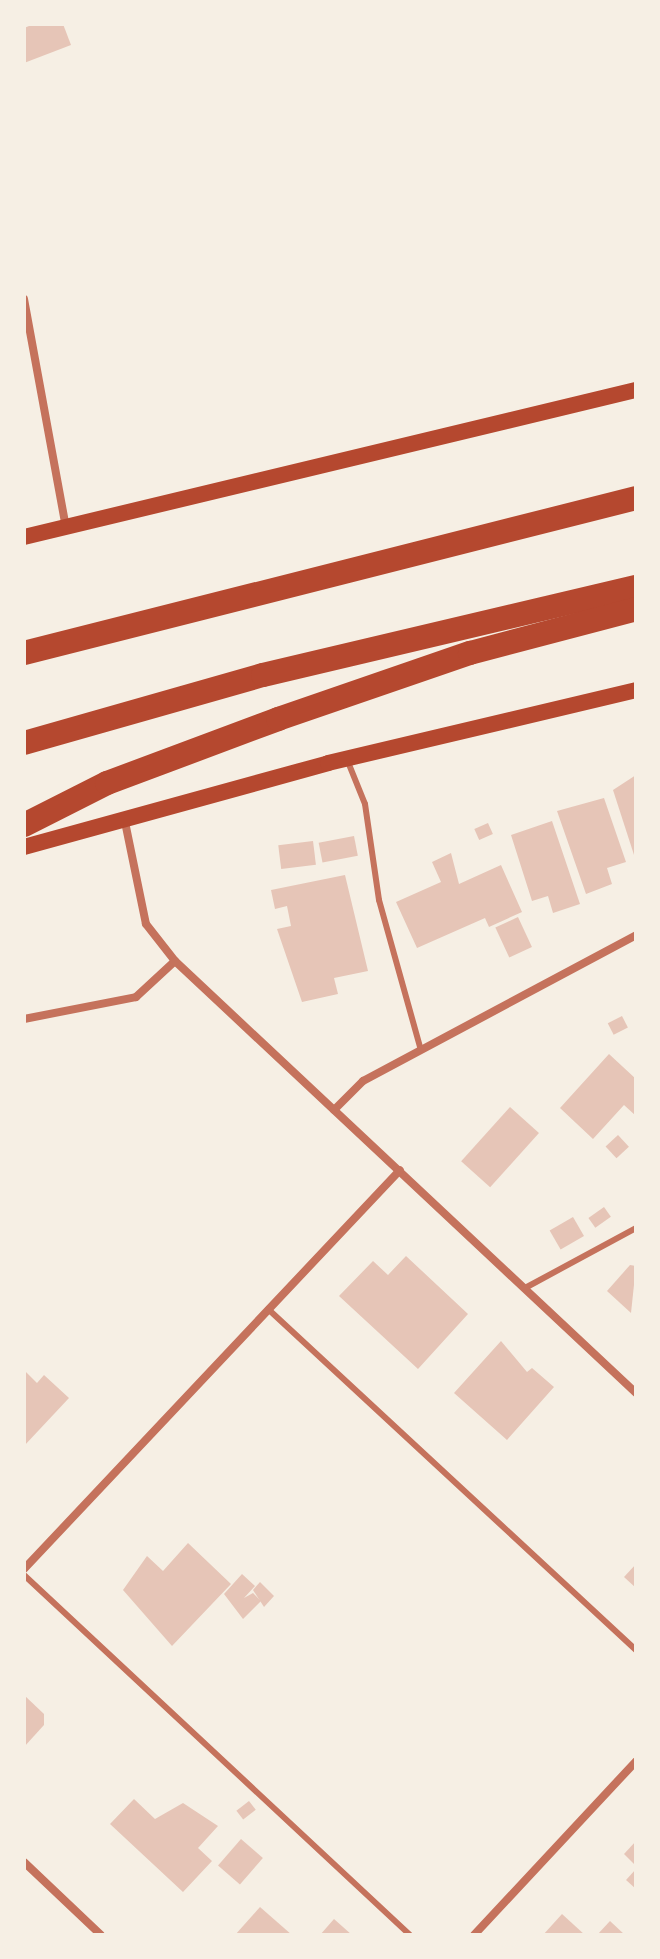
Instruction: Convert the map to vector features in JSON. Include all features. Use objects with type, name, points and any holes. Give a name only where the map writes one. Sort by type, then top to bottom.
[{"type":"highway","points":[[24,653],[636,498]]},
{"type":"highway","points":[[24,743],[263,675],[636,587]]},
{"type":"highway","points":[[24,825],[107,783],[278,719],[470,653],[636,609]]},
{"type":"main road","points":[[24,537],[636,390]]},
{"type":"main road","points":[[24,847],[124,817],[347,759],[636,690]]},
{"type":"street","points":[[24,299],[66,527]]},
{"type":"street","points":[[124,817],[146,924],[175,961],[636,1393]]},
{"type":"street","points":[[334,1110],[363,1081],[636,935]]},
{"type":"street","points":[[24,1019],[136,997],[175,961]]},
{"type":"street","points":[[24,1569],[400,1170]]},
{"type":"street","points":[[474,1935],[636,1761]]},
{"type":"street","points":[[24,1862],[101,1935]]},
{"type":"lane","points":[[347,759],[365,804],[379,900],[421,1050]]},
{"type":"lane","points":[[525,1288],[636,1228]]},
{"type":"lane","points":[[268,1309],[636,1650]]},
{"type":"lane","points":[[24,1575],[410,1935]]},
{"type":"building","points":[[34,24],[63,24],[71,45],[24,63],[24,28]]},
{"type":"building","points":[[636,775],[636,858],[635,858],[613,790]]},
{"type":"building","points":[[604,798],[626,862],[607,868],[612,884],[586,894],[557,811]]},
{"type":"building","points":[[552,821],[580,904],[553,913],[548,896],[532,901],[511,835]]},
{"type":"building","points":[[488,823],[493,834],[479,840],[474,829]]},
{"type":"building","points":[[354,836],[358,856],[322,863],[319,843]]},
{"type":"building","points":[[313,841],[316,865],[281,869],[278,845]]},
{"type":"building","points":[[451,853],[459,884],[501,865],[522,912],[489,927],[485,918],[417,948],[396,902],[441,882],[432,862]]},
{"type":"building","points":[[345,875],[368,971],[334,978],[338,994],[302,1002],[277,929],[291,926],[287,906],[275,909],[271,890]]},
{"type":"building","points":[[518,917],[532,947],[509,957],[495,928]]},
{"type":"building","points":[[622,1016],[628,1028],[614,1035],[608,1023]]},
{"type":"building","points":[[609,1054],[636,1079],[636,1116],[624,1105],[593,1139],[560,1108]]},
{"type":"building","points":[[510,1107],[539,1133],[490,1187],[461,1161]]},
{"type":"building","points":[[618,1135],[629,1147],[616,1158],[606,1147]]},
{"type":"building","points":[[604,1207],[611,1217],[595,1228],[588,1218]]},
{"type":"building","points":[[573,1217],[584,1236],[561,1250],[550,1230]]},
{"type":"building","points":[[406,1256],[468,1314],[418,1369],[339,1296],[373,1261],[388,1275]]},
{"type":"building","points":[[630,1265],[636,1266],[631,1313],[607,1291]]},
{"type":"building","points":[[501,1341],[527,1372],[532,1368],[554,1387],[507,1440],[454,1393]]},
{"type":"building","points":[[24,1370],[37,1383],[44,1375],[69,1398],[24,1446]]},
{"type":"building","points":[[188,1543],[231,1584],[172,1646],[123,1590],[147,1556],[163,1571]]},
{"type":"building","points":[[636,1564],[636,1588],[624,1577]]},
{"type":"building","points":[[242,1574],[255,1586],[244,1598],[253,1593],[261,1601],[243,1619],[224,1594]]},
{"type":"building","points":[[260,1582],[274,1596],[264,1607],[253,1590]]},
{"type":"building","points":[[24,1695],[44,1714],[44,1725],[24,1747]]},
{"type":"building","points":[[134,1799],[155,1819],[183,1803],[218,1826],[198,1848],[212,1861],[183,1892],[110,1824]]},
{"type":"building","points":[[249,1801],[256,1810],[243,1820],[236,1811]]},
{"type":"building","points":[[241,1839],[263,1858],[240,1884],[218,1865]]},
{"type":"building","points":[[636,1841],[636,1866],[624,1854]]},
{"type":"building","points":[[636,1869],[636,1889],[626,1880]]},
{"type":"building","points":[[260,1907],[292,1935],[235,1935]]},
{"type":"building","points":[[562,1914],[585,1935],[543,1935]]},
{"type":"building","points":[[334,1919],[352,1935],[320,1935]]},
{"type":"building","points":[[610,1921],[625,1935],[597,1935]]}]
